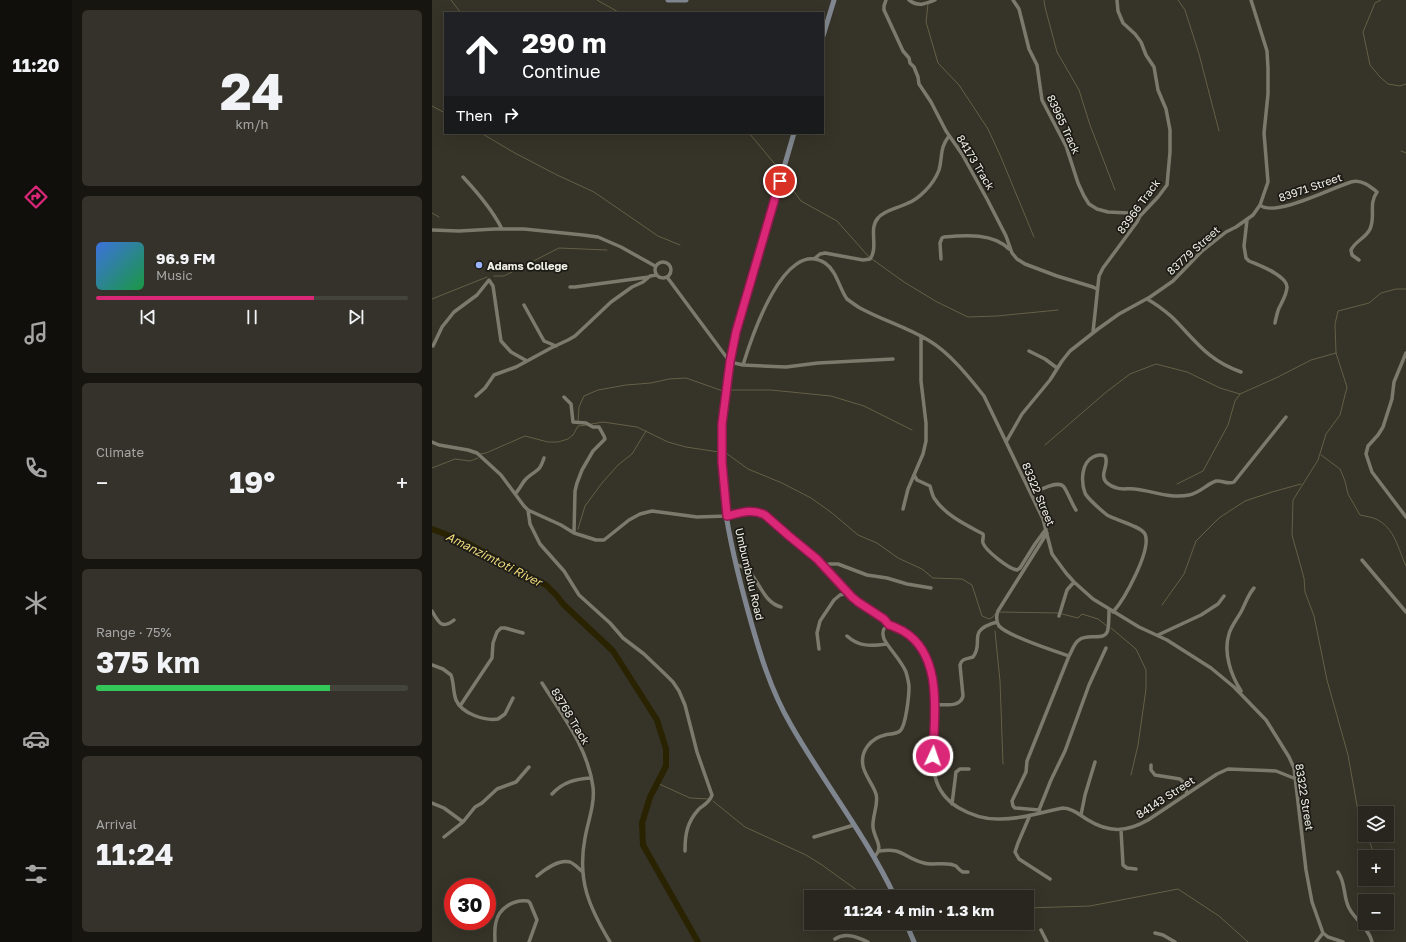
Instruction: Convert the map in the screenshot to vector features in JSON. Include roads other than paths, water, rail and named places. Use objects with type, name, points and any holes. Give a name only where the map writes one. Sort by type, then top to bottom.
[{"type":"main road","points":[[668,0],[686,0]]},
{"type":"main road","points":[[824,33],[834,0]]},
{"type":"main road","name":"Umbumbulu Road","points":[[794,134],[736,332],[730,362],[722,424],[722,462],[727,516],[737,565],[760,656],[772,689],[791,726],[874,857],[891,890]]},
{"type":"main road","points":[[909,930],[914,942]]},
{"type":"street","name":"84173 Track","points":[[886,0],[884,8],[887,16],[909,58],[910,63],[914,67],[918,84],[931,102],[949,136],[962,154],[987,198],[1008,238],[1010,250],[1017,259],[1025,264],[1097,289]]},
{"type":"street","points":[[909,0],[920,5],[935,0]]},
{"type":"street","name":"83965 Track","points":[[1013,0],[1019,9],[1029,49],[1037,65],[1042,100],[1066,146],[1078,184],[1084,196],[1089,204],[1097,209],[1140,216]]},
{"type":"street","name":"83966 Track","points":[[1093,332],[1099,276],[1103,268],[1140,216],[1158,197],[1167,184],[1170,152],[1170,130],[1166,109],[1158,90],[1154,67],[1146,55],[1141,42],[1123,23],[1118,11],[1117,0]]},
{"type":"street","name":"83779 Street","points":[[1006,442],[1010,438],[1022,414],[1046,385],[1070,351],[1093,332],[1119,314],[1147,299],[1173,281],[1210,245],[1226,232],[1253,215],[1260,205],[1268,182],[1264,126],[1268,94],[1268,68],[1267,51],[1251,0]]},
{"type":"street","points":[[743,365],[758,321],[779,282],[793,265],[804,260],[814,259],[820,254],[825,253],[863,260],[870,259],[873,251],[873,230],[877,218],[886,212],[910,202],[924,192],[933,182],[938,171],[943,144],[949,136]]},
{"type":"street","points":[[463,177],[495,215],[502,229]]},
{"type":"street","name":"83971 Street","points":[[1260,205],[1266,208],[1278,208],[1351,182],[1358,181],[1364,183],[1377,192],[1372,199],[1373,217],[1370,229],[1351,250],[1352,255],[1359,260]]},
{"type":"street","points":[[1247,220],[1244,246],[1246,258],[1249,261],[1276,274],[1286,282],[1287,285],[1275,323]]},
{"type":"street","points":[[432,230],[459,231],[502,229],[583,234],[598,238],[635,254],[656,266]]},
{"type":"street","points":[[941,260],[940,243],[944,236],[991,238],[1001,242],[1010,250]]},
{"type":"street","name":"83322 Street","points":[[814,259],[825,263],[829,267],[834,273],[844,294],[852,303],[921,337],[938,348],[984,396],[1043,519],[1052,554],[1058,564],[1074,582],[1093,599],[1113,612],[1139,627],[1158,635],[1211,668],[1243,695],[1266,720],[1292,763],[1296,779],[1309,887],[1323,933]]},
{"type":"street","points":[[570,287],[656,275],[662,278],[667,277],[671,272],[669,265],[663,262],[659,263],[654,271],[656,275]]},
{"type":"street","points":[[476,396],[485,388],[494,375],[516,367],[575,336],[611,302],[650,276]]},
{"type":"street","points":[[667,277],[730,362],[743,365],[781,367],[818,363],[893,359]]},
{"type":"street","points":[[433,346],[442,327],[454,312],[477,295],[489,280],[493,286],[501,341],[511,352],[527,360]]},
{"type":"street","points":[[1147,299],[1166,312],[1214,359],[1241,372]]},
{"type":"street","points":[[524,305],[544,341],[545,351]]},
{"type":"street","points":[[903,509],[914,475],[923,454],[926,441],[926,423],[921,381],[921,337]]},
{"type":"street","points":[[544,341],[556,346]]},
{"type":"street","points":[[1029,351],[1045,359],[1057,368]]},
{"type":"street","points":[[1406,353],[1394,382],[1392,399],[1383,427],[1368,446],[1366,454],[1372,472],[1406,517]]},
{"type":"street","points":[[564,397],[571,404],[573,422],[586,423],[593,427],[599,427],[605,437],[593,451],[582,470],[577,483],[575,491],[574,533]]},
{"type":"street","points":[[1113,612],[1126,596],[1136,576],[1146,539],[1145,535],[1140,530],[1108,515],[1088,497],[1085,491],[1083,471],[1086,461],[1096,456],[1104,456],[1107,463],[1104,478],[1106,482],[1115,487],[1174,496],[1187,496],[1196,493],[1216,481],[1227,483],[1234,482],[1286,417]]},
{"type":"street","points":[[432,442],[443,446],[477,453],[501,475],[524,506],[534,513],[561,525],[574,533]]},
{"type":"street","points":[[515,494],[521,488],[525,479],[538,471],[544,458]]},
{"type":"street","points":[[914,475],[917,480],[930,486],[934,498],[944,508],[966,526],[982,534],[984,545],[999,560],[1012,569],[1017,570],[1020,568],[1035,544],[1046,531]]},
{"type":"street","points":[[1031,494],[1055,484],[1060,484],[1064,488],[1076,510]]},
{"type":"street","points":[[528,509],[530,524],[537,539],[544,550],[564,571],[579,595],[610,623],[622,638],[644,654],[666,675],[679,691],[685,705],[696,752],[712,795],[710,800],[692,817],[688,823],[685,851]]},
{"type":"street","name":"84143 Street","points":[[574,533],[596,540],[604,540],[629,520],[652,510],[697,517],[727,516],[747,511],[762,513],[765,515],[824,566],[858,602],[884,619],[889,625],[908,634],[921,646],[931,673],[936,705],[933,768],[940,789],[946,798],[952,804],[969,814],[998,820],[1030,815],[1040,811],[1069,808],[1092,822],[1121,830],[1139,826],[1217,774],[1228,769],[1276,771],[1296,779]]},
{"type":"street","points":[[1046,531],[998,611],[997,622],[1007,632],[1032,643],[1069,656]]},
{"type":"street","points":[[1362,560],[1406,612]]},
{"type":"street","points":[[824,566],[829,564],[838,564],[861,573],[931,588]]},
{"type":"street","points":[[737,565],[749,572],[765,595],[774,604],[782,607]]},
{"type":"street","points":[[1059,616],[1067,590],[1074,582]]},
{"type":"street","points":[[1243,695],[1230,671],[1228,640],[1230,632],[1247,598],[1254,588]]},
{"type":"street","points":[[819,649],[816,632],[820,621],[834,600],[840,595],[848,593]]},
{"type":"street","points":[[1158,635],[1185,624],[1208,611],[1218,604],[1224,596]]},
{"type":"street","points":[[1106,648],[1089,685],[1065,751],[1051,780],[1040,811],[1016,808],[1013,806],[1012,801],[1026,772],[1027,760],[1069,656],[1077,641],[1080,639],[1088,636],[1102,637],[1106,634],[1108,628],[1109,609]]},
{"type":"street","points":[[432,611],[441,624],[448,624],[454,620]]},
{"type":"street","points":[[936,705],[956,704],[961,701],[963,696],[960,663],[964,659],[974,656],[977,637],[982,629],[997,622]]},
{"type":"street","points":[[879,851],[874,833],[873,822],[876,794],[864,769],[863,757],[867,746],[875,739],[902,729],[905,720],[909,687],[905,670],[882,634],[884,629],[889,625]]},
{"type":"street","points":[[460,706],[492,658],[492,643],[497,632],[500,629],[506,628],[523,633]]},
{"type":"street","points":[[847,636],[856,643],[862,645],[872,646],[887,644]]},
{"type":"street","points":[[432,665],[443,669],[450,675],[455,698],[460,706],[464,710],[476,716],[485,719],[498,719],[505,714],[513,698]]},
{"type":"street","name":"83768 Track","points":[[542,684],[573,731],[584,755],[591,778],[593,798],[582,855],[585,890],[589,903],[610,942]]},
{"type":"street","points":[[1081,815],[1085,795],[1095,762]]},
{"type":"street","points":[[1151,765],[1152,773],[1155,776],[1181,780],[1184,783],[1187,794]]},
{"type":"street","points":[[444,837],[463,822],[475,807],[482,803],[497,788],[512,784],[529,767]]},
{"type":"street","points":[[952,804],[956,772],[960,769],[969,769]]},
{"type":"street","points":[[552,794],[572,780],[591,778]]},
{"type":"street","points":[[432,803],[450,812],[463,822]]},
{"type":"street","points":[[1030,815],[1015,852],[1019,859],[1050,879]]},
{"type":"street","points":[[814,837],[854,826]]},
{"type":"street","points":[[1121,830],[1123,865],[1127,868],[1136,869]]},
{"type":"street","points":[[874,857],[879,851],[889,849],[896,850],[923,863],[951,865],[956,866],[963,872],[968,872]]},
{"type":"street","points":[[537,876],[554,865],[565,862],[571,863],[583,872]]},
{"type":"street","points":[[1338,872],[1343,883],[1349,909],[1367,932],[1372,942]]},
{"type":"street","points":[[495,942],[495,925],[501,912],[515,902],[528,901],[537,920],[530,942]]},
{"type":"street","points":[[1041,930],[1047,942]]},
{"type":"street","points":[[1155,933],[1163,935],[1175,942]]},
{"type":"street","points":[[1316,942],[1323,933],[1328,937],[1343,942]]},
{"type":"street","points":[[835,939],[847,935],[868,942]]},
{"type":"waterway","points":[[451,0],[460,12]]},
{"type":"waterway","points":[[597,0],[618,12]]},
{"type":"waterway","points":[[1044,0],[1057,52],[1079,90],[1090,125],[1115,190]]},
{"type":"waterway","points":[[1178,0],[1185,10],[1199,54],[1219,131]]},
{"type":"waterway","points":[[1381,0],[1375,3],[1363,32],[1370,65],[1388,84],[1400,86],[1406,84]]},
{"type":"waterway","points":[[928,4],[926,22],[938,63],[959,85],[988,129],[1034,237]]},
{"type":"waterway","points":[[432,106],[444,112]]},
{"type":"waterway","points":[[483,134],[557,175],[594,192],[658,236],[680,245]]},
{"type":"waterway","points":[[750,134],[779,169]]},
{"type":"waterway","points":[[1401,151],[1406,153]]},
{"type":"waterway","points":[[790,170],[792,189],[801,201],[837,221],[869,257]]},
{"type":"waterway","points":[[432,213],[439,217]]},
{"type":"waterway","points":[[494,276],[504,276],[559,248],[607,250]]},
{"type":"waterway","points":[[872,259],[904,282],[937,302],[968,317],[997,316],[1058,310]]},
{"type":"waterway","points":[[432,299],[487,277]]},
{"type":"waterway","points":[[1358,811],[1348,755],[1327,680],[1314,616],[1305,592],[1304,578],[1292,535],[1293,500],[1318,460],[1326,434],[1340,415],[1347,387],[1336,353],[1335,324],[1338,311],[1369,303],[1381,293],[1396,289],[1406,289]]},
{"type":"waterway","points":[[1045,445],[1105,393],[1130,374],[1156,364],[1187,372],[1220,388],[1240,394],[1311,360],[1336,353]]},
{"type":"waterway","points":[[578,421],[579,407],[584,396],[598,390],[669,379],[686,378],[723,391]]},
{"type":"waterway","points":[[729,390],[771,390],[831,396],[864,406],[912,430]]},
{"type":"waterway","points":[[1177,484],[1203,471],[1228,425],[1235,401],[1240,394]]},
{"type":"waterway","points":[[591,424],[603,422],[637,427],[668,442],[686,447],[719,452]]},
{"type":"waterway","points":[[480,454],[486,453],[525,436],[548,442],[558,442],[568,439],[573,435],[578,426],[587,425]]},
{"type":"waterway","points":[[578,529],[585,506],[618,465],[632,454],[646,431]]},
{"type":"waterway","points":[[726,453],[748,469],[782,483],[811,498],[832,513],[858,535],[877,543],[898,558],[922,569],[933,578],[962,579],[972,585],[982,616],[989,619],[995,614]]},
{"type":"waterway","points":[[1321,455],[1340,469],[1348,494],[1360,515],[1376,519],[1392,533],[1406,566]]},
{"type":"waterway","points":[[432,468],[455,459],[470,461],[478,458]]},
{"type":"waterway","points":[[1162,605],[1184,574],[1196,541],[1219,518],[1245,501],[1301,484]]},
{"type":"waterway","name":"Amanzimtoti River","points":[[432,529],[461,540],[546,585],[563,604],[613,651],[657,720],[666,749],[666,766],[650,797],[642,823],[643,845],[698,942]]},
{"type":"waterway","points":[[1000,612],[1058,613]]},
{"type":"waterway","points":[[1062,614],[1078,618],[1082,614],[1098,619],[1107,626]]},
{"type":"waterway","points":[[1111,628],[1136,649],[1146,670],[1146,689],[1138,745],[1131,775]]},
{"type":"waterway","points":[[995,631],[1000,681],[1003,764]]},
{"type":"waterway","points":[[657,783],[690,798],[709,799]]},
{"type":"waterway","points":[[713,801],[745,827],[806,855],[857,890]]},
{"type":"waterway","points":[[1370,842],[1373,850]]},
{"type":"waterway","points":[[1034,908],[1090,906],[1178,889],[1219,916],[1248,942]]},
{"type":"place","name":"Adams College","points":[[479,265]]}]
